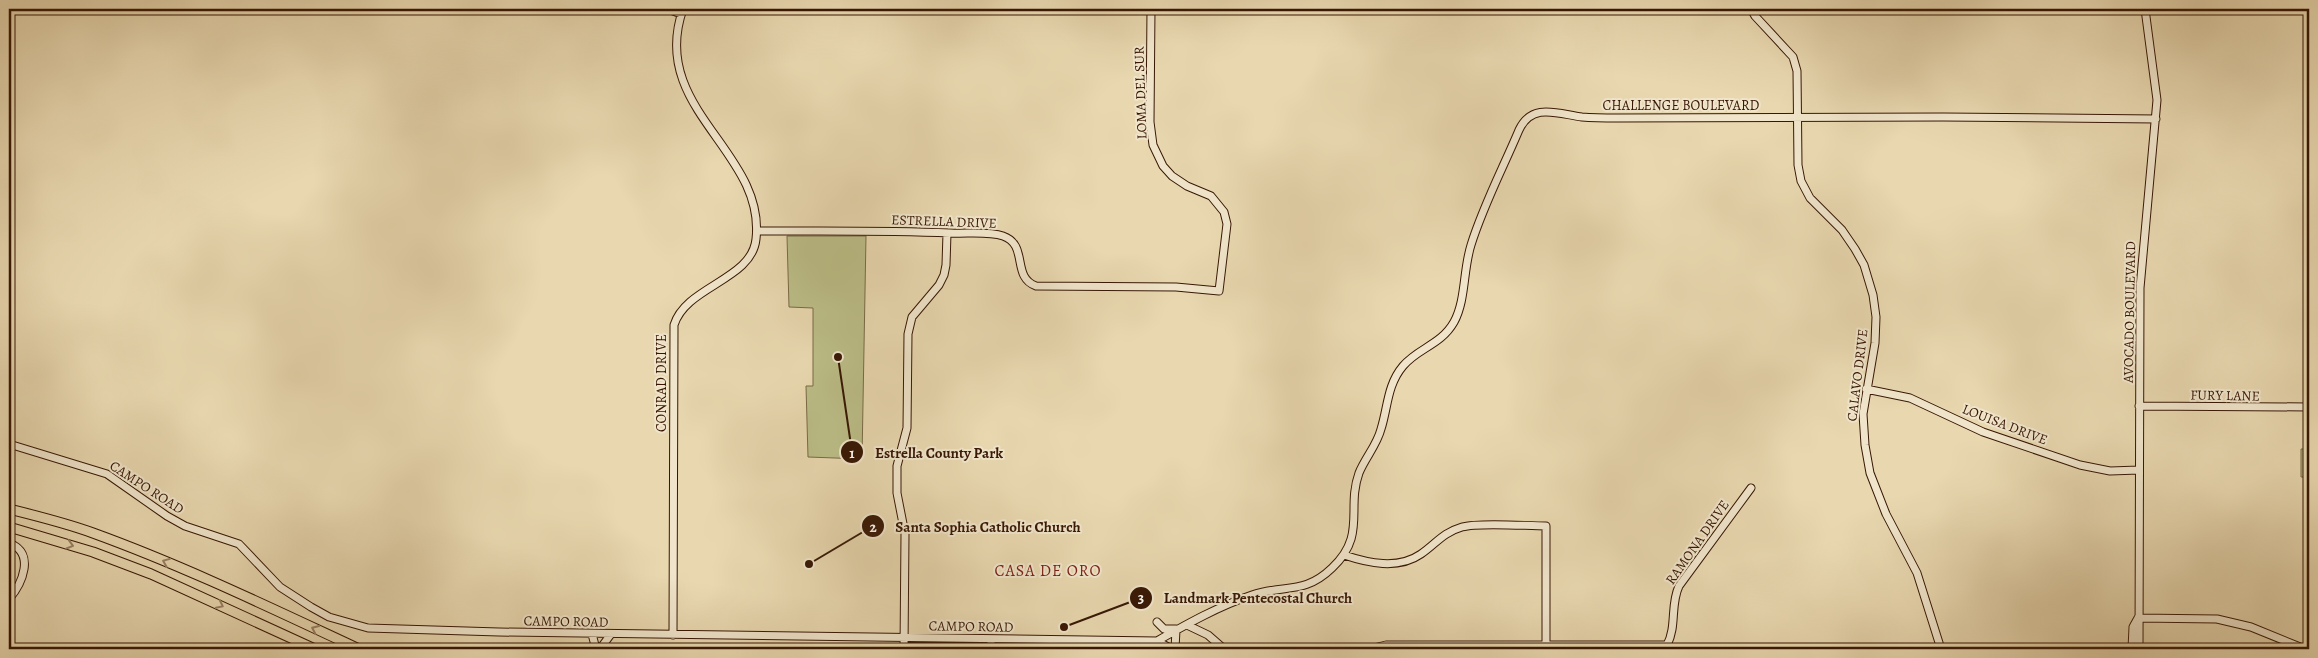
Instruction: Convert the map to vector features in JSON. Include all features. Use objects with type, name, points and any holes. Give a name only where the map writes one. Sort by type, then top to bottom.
[{"type":"highway","points":[[9,508],[92,532],[188,571],[359,649]]},
{"type":"highway","points":[[9,527],[93,552],[151,574],[315,649]]},
{"type":"highway","points":[[272,629],[306,649]]},
{"type":"street","points":[[668,9],[682,11]]},
{"type":"street","name":"LOMA DEL SUR","points":[[1151,9],[1150,132],[1153,145],[1163,166],[1172,176],[1187,186],[1212,196],[1224,212],[1227,224],[1219,292]]},
{"type":"street","name":"CALAVO DRIVE","points":[[1752,9],[1755,16],[1793,57],[1797,71],[1798,165],[1802,186],[1816,206],[1851,242],[1864,264],[1873,295],[1876,317],[1875,343],[1866,390],[1864,434],[1870,473],[1886,514],[1917,573],[1941,649]]},
{"type":"street","name":"AVOCADO BOULEVARD","points":[[2139,649],[2140,264],[2156,120],[2156,84],[2145,9]]},
{"type":"street","name":"CONRAD DRIVE","points":[[672,635],[674,325],[680,312],[688,303],[722,280],[749,257],[756,243],[752,204],[746,184],[688,96],[682,79],[676,43],[682,11]]},
{"type":"street","name":"CHALLENGE BOULEVARD","points":[[1344,555],[1350,544],[1354,526],[1358,476],[1382,430],[1388,394],[1404,364],[1442,337],[1454,321],[1461,304],[1471,244],[1519,130],[1532,114],[1546,110],[1581,117],[1618,118],[1798,117],[2156,120]]},
{"type":"street","name":"ESTRELLA DRIVE","points":[[756,231],[999,235],[1011,240],[1018,249],[1023,275],[1028,282],[1036,286],[1176,287],[1219,292]]},
{"type":"street","points":[[904,649],[905,534],[896,493],[897,466],[906,428],[908,334],[912,318],[939,285],[944,275],[947,233]]},
{"type":"street","name":"LOUISA DRIVE","points":[[1866,390],[1910,398],[1983,432],[2086,466],[2110,471],[2138,470]]},
{"type":"street","name":"FURY LANE","points":[[2140,406],[2309,407]]},
{"type":"street","name":"CAMPO ROAD","points":[[9,444],[107,474],[167,516],[189,528],[239,544],[280,586],[329,617],[354,624],[384,629],[592,634],[1157,641],[1173,649]]},
{"type":"street","name":"RAMONA DRIVE","points":[[1370,649],[1386,645],[1546,647],[1667,645],[1674,628],[1674,601],[1679,586],[1751,488]]},
{"type":"street","points":[[1157,641],[1178,629],[1251,596],[1307,586],[1332,568],[1344,555],[1370,563],[1394,563],[1417,556],[1442,535],[1465,526],[1546,526],[1546,647]]},
{"type":"street","points":[[9,543],[21,553],[25,566],[19,586],[9,599]]},
{"type":"street","points":[[2138,618],[2221,620],[2251,627],[2304,649]]},
{"type":"street","name":"AVOCADO BOULEVARD","points":[[2132,649],[2133,627],[2138,618]]},
{"type":"street","points":[[1157,622],[1164,629],[1178,629]]},
{"type":"street","points":[[1187,625],[1208,635],[1224,649]]},
{"type":"street","points":[[1173,649],[1178,629]]},
{"type":"street","points":[[592,634],[598,649],[611,634]]},
{"type":"street","points":[[991,639],[991,649]]},
{"type":"green space","points":[[787,236],[866,236],[862,459],[808,457],[806,386],[813,386],[813,308],[789,307]]},
{"type":"green space","points":[[2301,449],[2309,449],[2309,477],[2301,477]]},
{"type":"place","name":"Estrella County Park","points":[[838,357]]},
{"type":"place","name":"Santa Sophia Catholic Church","points":[[809,564]]},
{"type":"place","name":"Landmark Pentecostal Church","points":[[1064,627]]},
{"type":"district","name":"CASA DE ORO","points":[[1048,570]]}]
